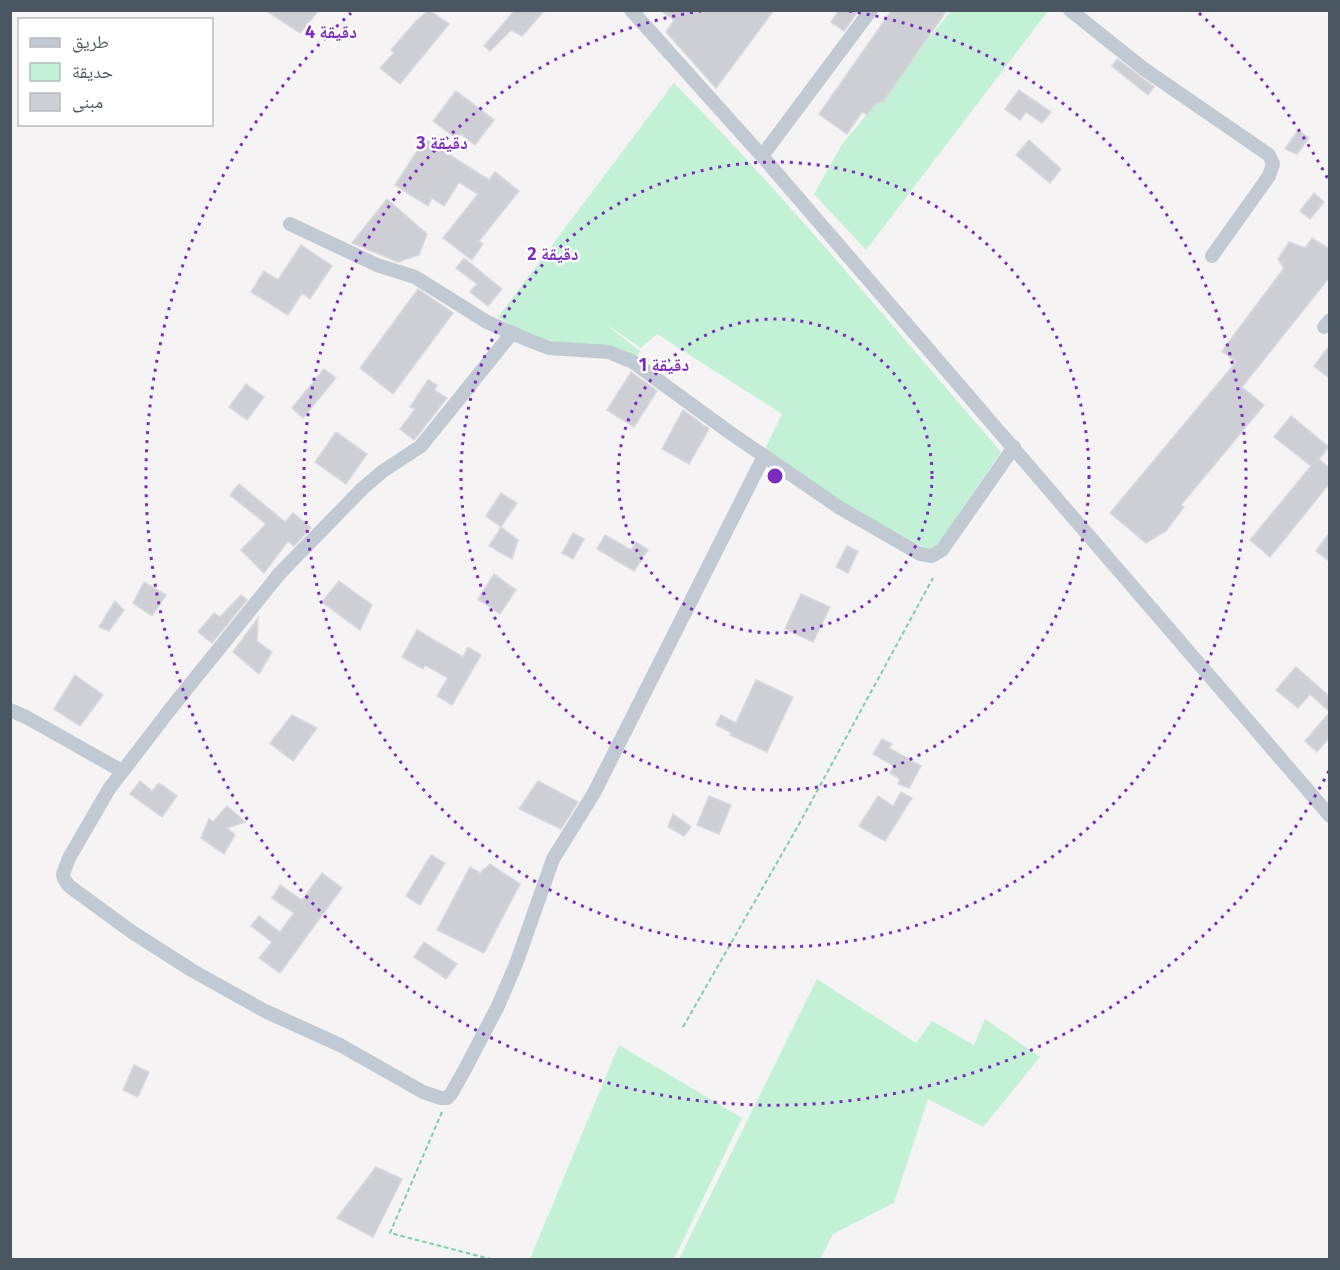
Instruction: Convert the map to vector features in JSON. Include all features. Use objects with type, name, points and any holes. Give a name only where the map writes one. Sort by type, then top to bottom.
[{"type":"street","points":[[631,10],[762,156],[1329,816]]},
{"type":"street","points":[[762,156],[871,10]]},
{"type":"street","points":[[1070,10],[1144,69],[1269,155],[1273,164],[1269,176],[1212,256]]},
{"type":"street","points":[[290,224],[377,265],[415,277],[487,322],[549,348],[609,352],[633,362],[840,508],[920,554],[932,556],[942,550],[1014,447]]},
{"type":"street","points":[[512,333],[421,446],[383,471],[363,488],[280,573],[109,789],[69,858],[63,874],[69,886],[132,932],[193,971],[265,1011],[340,1045],[423,1092],[447,1098],[464,1071],[498,1006],[516,964],[553,859],[594,793],[764,456]]},
{"type":"street","points":[[10,710],[122,771]]},
{"type":"path","points":[[684,1027],[798,826],[933,578]]},
{"type":"path","points":[[447,1098],[390,1233],[494,1260]]},
{"type":"green space","points":[[951,11],[1048,11],[866,250],[814,194],[841,146]]},
{"type":"green space","points":[[674,83],[800,218],[1001,452],[936,547],[929,550],[826,494],[764,451],[782,414],[657,334],[641,348],[603,322],[640,351],[637,357],[527,336],[498,317]]},
{"type":"green space","points":[[817,979],[916,1043],[932,1021],[974,1045],[985,1019],[1040,1057],[983,1127],[928,1099],[894,1203],[833,1234],[820,1259],[679,1259]]},
{"type":"green space","points":[[619,1045],[742,1118],[674,1259],[530,1259]]},
{"type":"building","points":[[265,10],[319,10],[300,33]]},
{"type":"building","points":[[429,10],[449,24],[400,84],[380,68],[394,53],[391,50],[415,22]]},
{"type":"building","points":[[515,10],[545,10],[522,36],[511,30],[490,51],[484,46]]},
{"type":"building","points":[[660,10],[774,10],[716,88],[666,32],[674,20]]},
{"type":"building","points":[[839,10],[859,10],[844,31],[831,22]]},
{"type":"building","points":[[892,10],[947,10],[883,102],[876,103],[867,115],[862,112],[847,134],[819,114]]},
{"type":"building","points":[[1117,59],[1154,87],[1148,95],[1112,66]]},
{"type":"building","points":[[1019,90],[1051,112],[1042,123],[1026,112],[1020,120],[1005,109]]},
{"type":"building","points":[[456,91],[494,120],[475,145],[461,134],[457,139],[433,121]]},
{"type":"building","points":[[1298,130],[1309,138],[1297,154],[1285,149]]},
{"type":"building","points":[[425,139],[489,180],[495,172],[519,191],[479,241],[483,244],[472,260],[443,238],[478,194],[459,182],[444,206],[432,198],[428,206],[395,185]]},
{"type":"building","points":[[1029,140],[1061,169],[1050,183],[1016,155]]},
{"type":"building","points":[[1314,193],[1324,202],[1310,219],[1300,211]]},
{"type":"building","points":[[387,199],[427,234],[419,255],[398,262],[352,243]]},
{"type":"building","points":[[1312,238],[1329,249],[1329,278],[1242,387],[1264,405],[1181,505],[1184,507],[1166,531],[1146,543],[1110,513],[1236,362],[1222,351],[1284,268],[1278,259],[1289,242],[1305,248]]},
{"type":"building","points":[[301,245],[332,266],[310,299],[302,293],[288,315],[251,292],[264,271],[278,280]]},
{"type":"building","points":[[464,258],[502,289],[488,306],[470,292],[477,284],[456,268]]},
{"type":"building","points":[[418,289],[453,313],[393,394],[360,368]]},
{"type":"building","points":[[1329,346],[1329,378],[1314,366]]},
{"type":"building","points":[[324,369],[336,378],[303,418],[292,408]]},
{"type":"building","points":[[631,372],[657,391],[634,427],[607,410]]},
{"type":"building","points":[[428,380],[437,385],[434,390],[447,398],[414,440],[400,429],[415,409],[410,407]]},
{"type":"building","points":[[246,384],[264,397],[247,420],[229,407]]},
{"type":"building","points":[[683,410],[709,429],[689,464],[662,449]]},
{"type":"building","points":[[1291,416],[1329,447],[1319,459],[1329,468],[1329,484],[1270,557],[1250,540],[1311,466],[1274,437]]},
{"type":"building","points":[[336,432],[367,454],[346,484],[315,462]]},
{"type":"building","points":[[239,484],[285,522],[293,513],[311,528],[294,546],[288,541],[264,573],[241,550],[266,524],[230,495]]},
{"type":"building","points":[[501,493],[517,503],[501,527],[486,516]]},
{"type":"building","points":[[501,527],[518,540],[512,559],[489,546]]},
{"type":"building","points":[[573,533],[584,539],[573,559],[562,553]]},
{"type":"building","points":[[1329,533],[1329,561],[1316,551]]},
{"type":"building","points":[[605,535],[631,550],[636,542],[648,550],[634,571],[597,549]]},
{"type":"building","points":[[847,546],[858,551],[848,573],[836,567]]},
{"type":"building","points":[[494,574],[516,590],[500,614],[478,599]]},
{"type":"building","points":[[339,581],[372,605],[360,630],[322,602]]},
{"type":"building","points":[[144,582],[166,595],[152,616],[133,603]]},
{"type":"building","points":[[801,594],[830,607],[813,642],[785,629]]},
{"type":"building","points":[[241,595],[247,600],[212,643],[198,632],[214,613],[220,617]]},
{"type":"building","points":[[115,601],[124,610],[109,631],[99,627]]},
{"type":"building","points":[[258,618],[257,641],[272,652],[259,674],[233,652]]},
{"type":"building","points":[[417,630],[463,657],[468,647],[481,655],[452,705],[437,696],[448,678],[425,665],[423,669],[402,657]]},
{"type":"building","points":[[1296,667],[1329,696],[1329,711],[1310,694],[1298,708],[1276,690]]},
{"type":"building","points":[[75,675],[103,695],[80,726],[54,709]]},
{"type":"building","points":[[756,680],[793,697],[767,752],[730,735],[732,733],[716,725],[721,715],[736,723]]},
{"type":"building","points":[[1329,713],[1329,738],[1317,752],[1305,741]]},
{"type":"building","points":[[292,715],[317,728],[293,761],[270,743]]},
{"type":"building","points":[[882,739],[892,744],[889,748],[921,766],[909,788],[898,784],[900,779],[890,773],[894,766],[873,754]]},
{"type":"building","points":[[140,781],[152,791],[159,783],[177,796],[162,817],[130,794]]},
{"type":"building","points":[[538,781],[578,802],[561,829],[519,809]]},
{"type":"building","points":[[901,792],[912,798],[885,841],[859,826],[878,796],[893,806]]},
{"type":"building","points":[[709,796],[731,805],[719,834],[697,825]]},
{"type":"building","points":[[227,806],[245,822],[227,828],[235,835],[224,854],[201,838],[209,819],[213,822]]},
{"type":"building","points":[[673,814],[691,827],[684,836],[668,827]]},
{"type":"building","points":[[431,855],[445,863],[420,905],[406,896]]},
{"type":"building","points":[[490,864],[520,884],[484,953],[437,930],[470,867],[480,873]]},
{"type":"building","points":[[322,873],[342,888],[280,973],[259,958],[272,942],[251,926],[259,916],[280,932],[294,913],[272,898],[280,885],[302,900]]},
{"type":"building","points":[[424,942],[457,964],[446,979],[414,957]]},
{"type":"building","points":[[134,1065],[149,1072],[138,1097],[123,1090]]},
{"type":"building","points":[[376,1167],[402,1179],[373,1237],[337,1218]]}]
